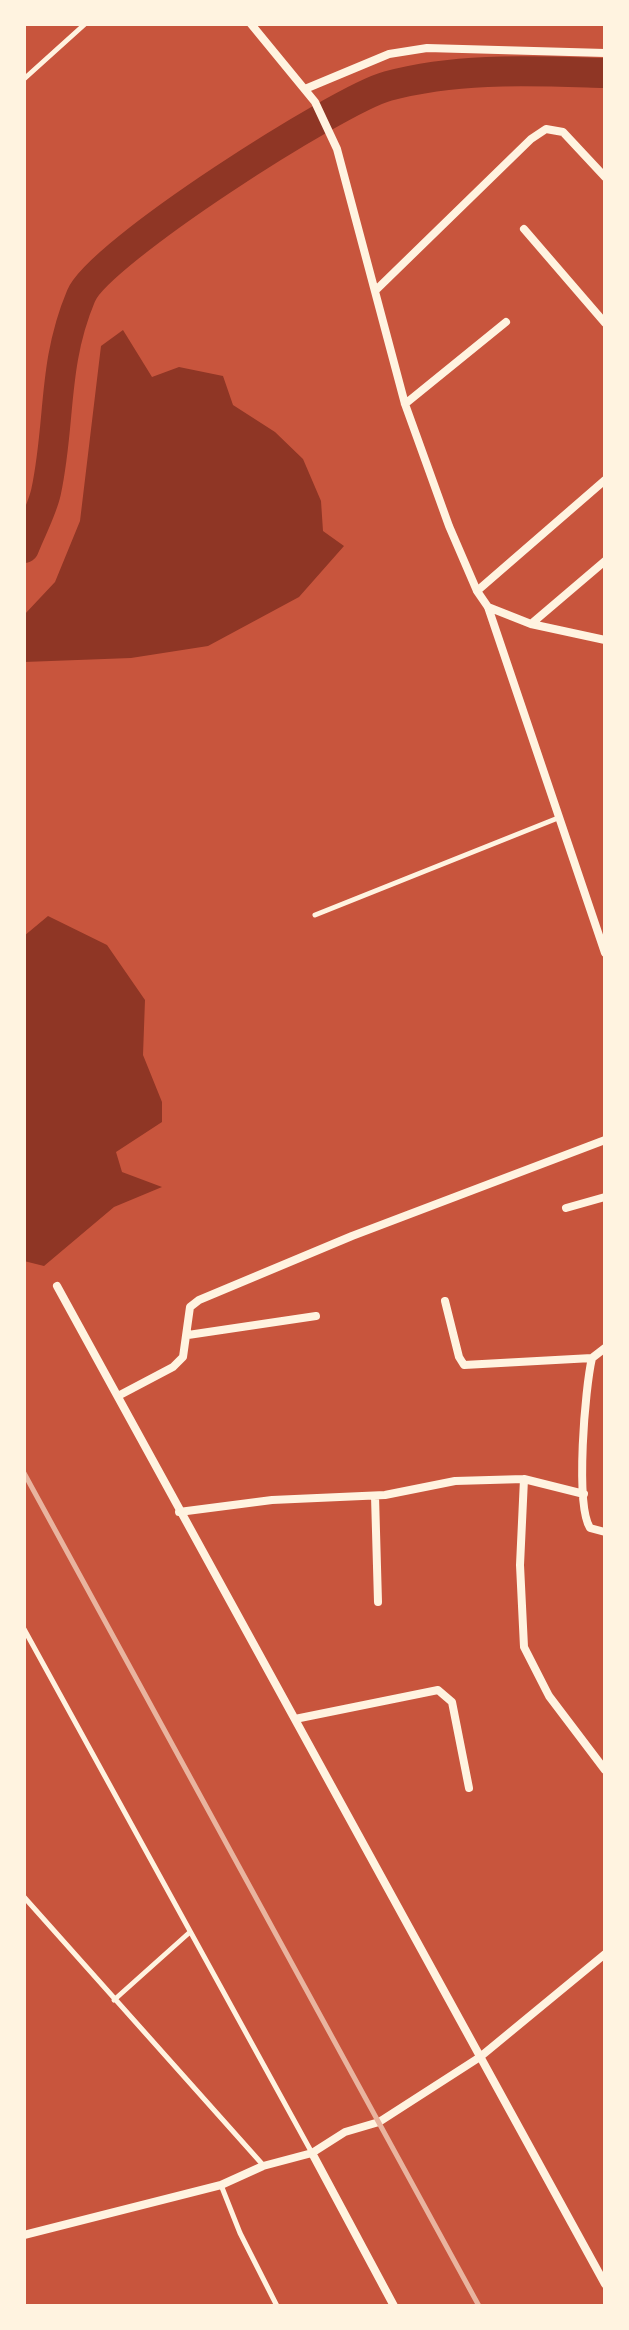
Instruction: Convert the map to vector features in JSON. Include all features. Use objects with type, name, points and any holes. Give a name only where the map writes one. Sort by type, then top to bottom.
[{"type":"street","points":[[251,24],[315,102],[337,149],[376,290],[387,346],[405,404],[449,526],[477,591],[488,607],[605,953]]},
{"type":"street","points":[[305,89],[389,54],[427,48],[605,53]]},
{"type":"street","points":[[376,290],[531,139],[546,129],[563,132],[605,177]]},
{"type":"street","points":[[524,229],[605,323]]},
{"type":"street","points":[[405,404],[506,322]]},
{"type":"street","points":[[477,591],[605,480]]},
{"type":"street","points":[[531,624],[605,561]]},
{"type":"street","points":[[488,607],[531,624],[605,640]]},
{"type":"street","points":[[118,1396],[173,1367],[183,1357],[190,1307],[199,1300],[352,1236],[605,1140]]},
{"type":"street","points":[[566,1208],[605,1197]]},
{"type":"street","points":[[57,1286],[605,2284]]},
{"type":"street","points":[[445,1301],[459,1357],[464,1365],[592,1358],[605,1348]]},
{"type":"street","points":[[188,1335],[316,1316]]},
{"type":"street","points":[[592,1358],[583,1437],[586,1522],[590,1528],[605,1532]]},
{"type":"street","points":[[179,1512],[272,1500],[375,1496],[455,1481],[524,1479],[584,1494]]},
{"type":"street","points":[[524,1479],[520,1565],[524,1647],[549,1696],[605,1770]]},
{"type":"street","points":[[375,1496],[378,1602]]},
{"type":"street","points":[[295,1719],[438,1690],[452,1702],[469,1788]]},
{"type":"street","points":[[24,2235],[221,2185],[263,2166],[312,2153],[345,2132],[379,2122],[480,2057],[605,1954]]},
{"type":"street","points":[[312,2153],[394,2306]]},
{"type":"lane","points":[[74,24],[79,30]]},
{"type":"lane","points":[[24,79],[85,24]]},
{"type":"lane","points":[[315,915],[558,818]]},
{"type":"lane","points":[[24,1629],[312,2153]]},
{"type":"lane","points":[[24,1897],[263,2166]]},
{"type":"lane","points":[[114,2000],[190,1932]]},
{"type":"lane","points":[[221,2185],[240,2233],[277,2306]]},
{"type":"shaded area","points":[[123,330],[152,377],[179,367],[223,376],[233,405],[275,432],[303,459],[321,501],[323,531],[344,546],[299,597],[208,646],[131,658],[24,662],[24,615],[55,582],[80,521],[101,346]]},
{"type":"shaded area","points":[[48,916],[107,945],[145,1000],[143,1055],[162,1102],[162,1122],[116,1152],[122,1172],[162,1187],[114,1207],[44,1266],[24,1261],[24,936]]},
{"type":"waterway","points":[[24,548],[46,492],[61,370],[72,321],[81,296],[97,275],[129,247],[274,147],[361,97],[388,86],[469,73],[605,73]]},
{"type":"railway","points":[[24,1473],[479,2306]]}]
